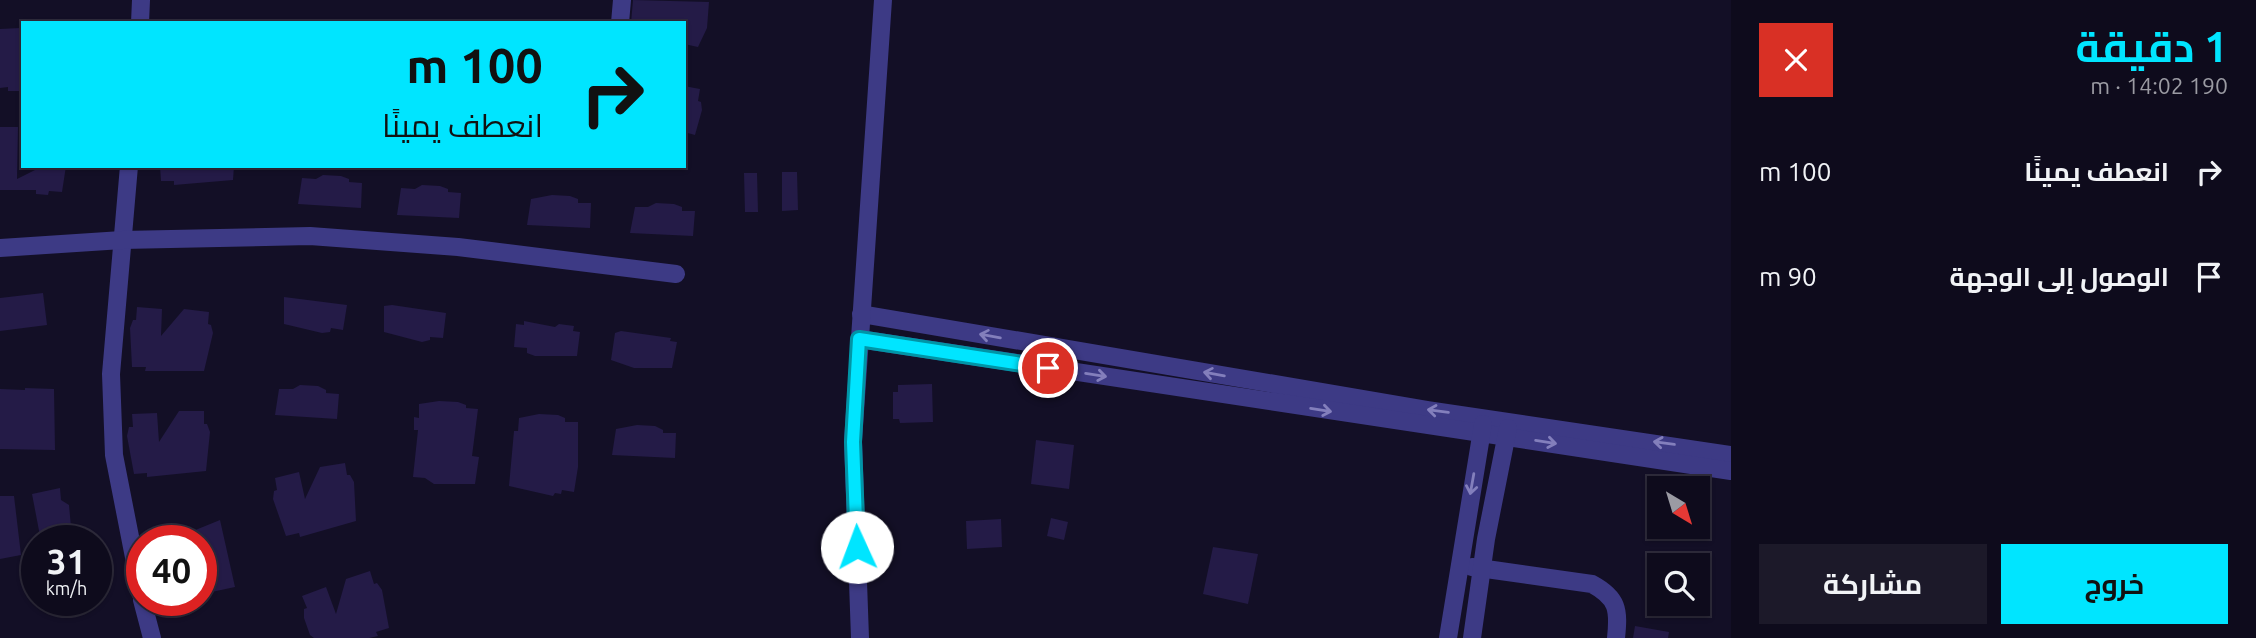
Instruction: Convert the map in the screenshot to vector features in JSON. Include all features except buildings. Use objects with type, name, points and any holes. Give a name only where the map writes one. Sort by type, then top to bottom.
[{"type":"street","points":[[140,21],[141,0]]},
{"type":"street","points":[[620,21],[622,0]]},
{"type":"street","points":[[860,638],[853,442],[883,0]]},
{"type":"street","points":[[128,525],[114,455],[111,374],[129,168]]},
{"type":"street","points":[[0,248],[122,240],[310,236],[458,247],[676,274]]},
{"type":"street","points":[[861,314],[1482,425]]},
{"type":"street","points":[[859,339],[1482,425],[1731,454]]},
{"type":"street","points":[[1448,638],[1482,425]]},
{"type":"street","points":[[1508,428],[1731,471]]},
{"type":"street","points":[[1472,638],[1508,428]]},
{"type":"street","points":[[1458,564],[1592,584],[1609,593],[1618,614],[1616,638]]},
{"type":"street","points":[[146,616],[152,638]]},
{"type":"route","points":[[857,547],[853,442],[859,339],[1048,368]]}]
